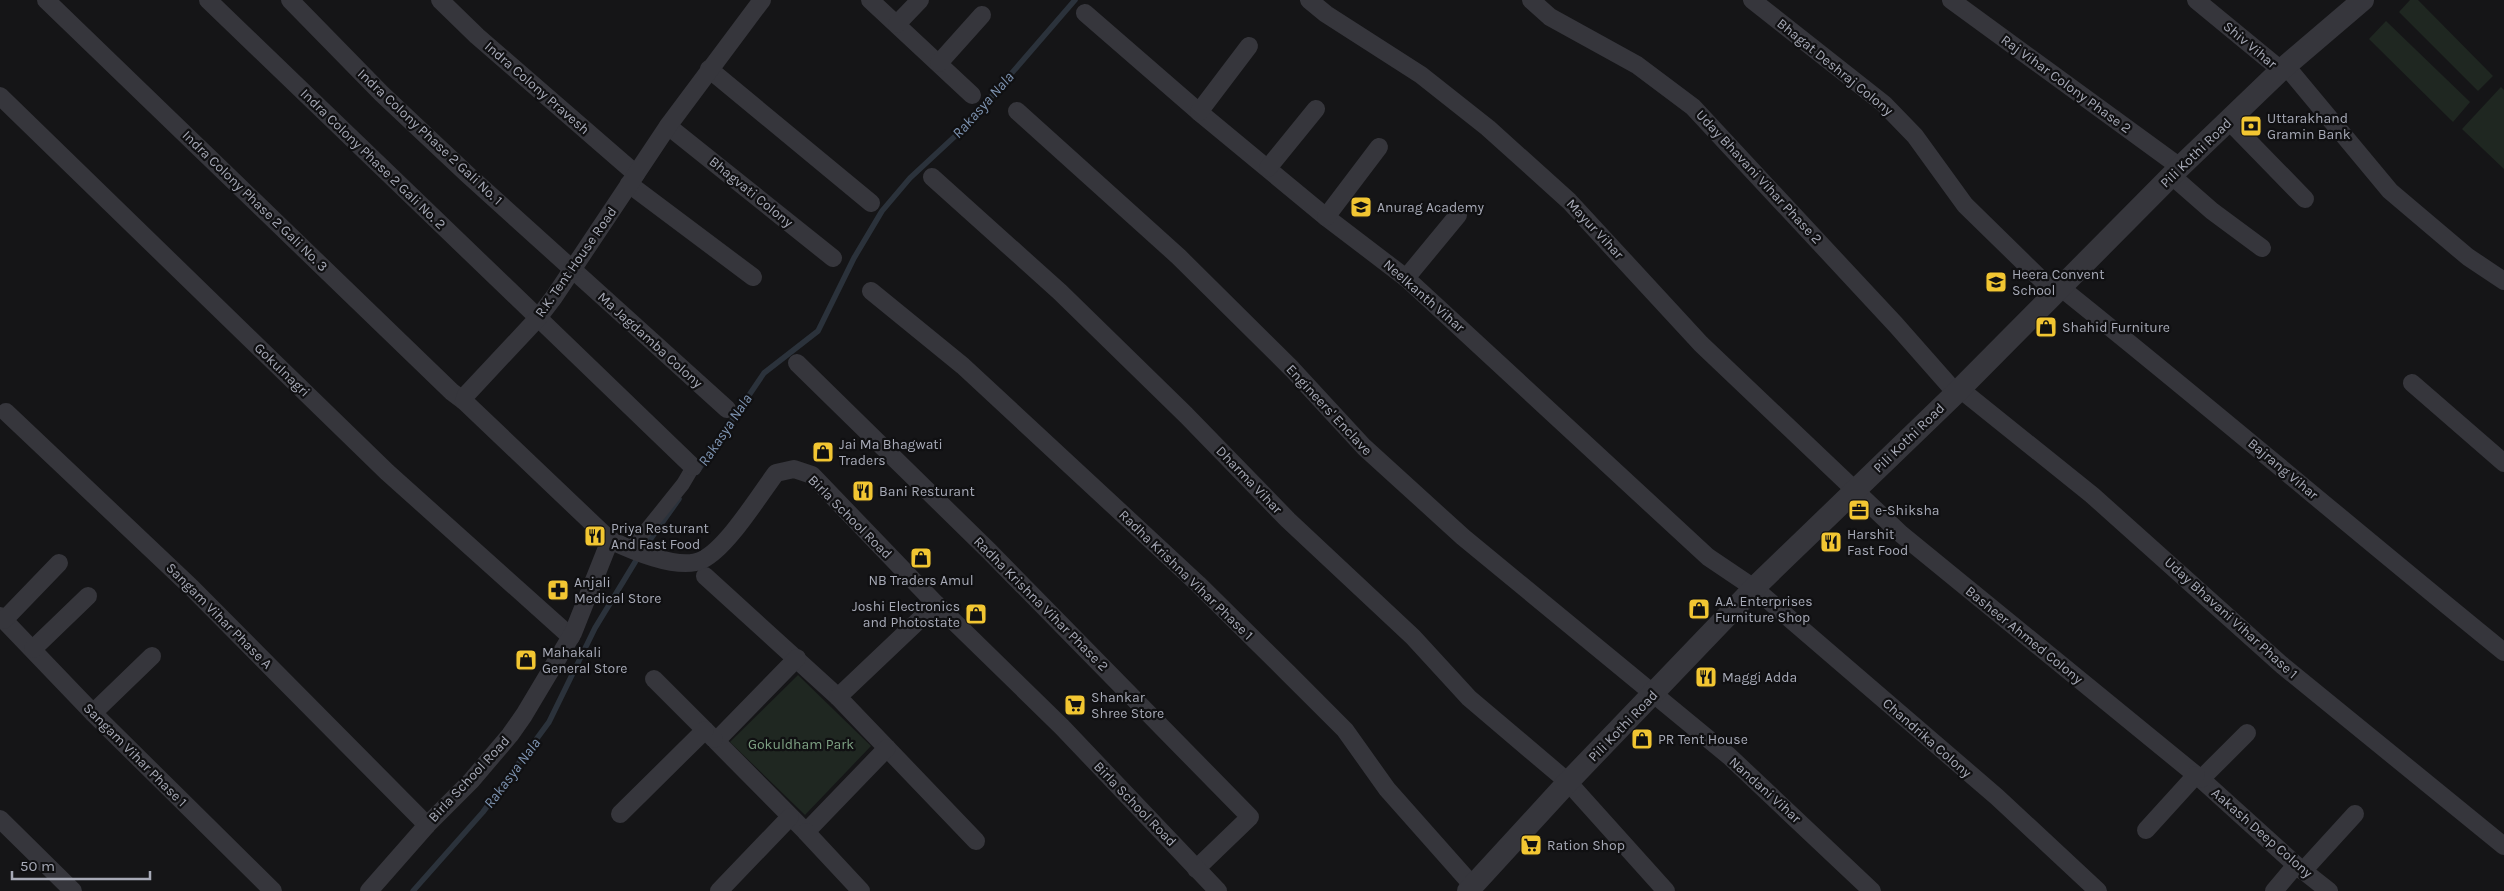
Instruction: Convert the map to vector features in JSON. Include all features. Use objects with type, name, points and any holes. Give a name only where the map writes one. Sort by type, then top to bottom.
[{"type":"street","name":"Indra Colony Phase 2 Gali No. 3","points":[[46,0],[452,392],[464,401]]},
{"type":"street","name":"Indra Colony Phase 2 Gali No. 2","points":[[208,0],[693,467]]},
{"type":"street","name":"Indra Colony Phase 2 Gali No. 1","points":[[290,0],[382,94],[573,270]]},
{"type":"street","name":"Indra Colony Pravesh","points":[[440,0],[633,179],[753,277]]},
{"type":"street","name":"R.K. Tent House Road","points":[[464,401],[466,395],[538,318],[573,270],[668,126],[762,0]]},
{"type":"street","points":[[870,0],[939,62],[972,95]]},
{"type":"street","points":[[897,24],[920,0]]},
{"type":"street","name":"Mayur Vihar","points":[[1309,0],[1326,14],[1421,75],[1488,128],[1569,200],[1701,344],[1855,490]]},
{"type":"street","name":"Uday Bhavani Vihar Phase 2","points":[[1531,0],[1550,17],[1636,65],[1693,107],[1958,391]]},
{"type":"street","name":"Bhagat Deshraj Colony","points":[[1752,0],[1884,104],[1915,136],[1965,205],[2058,290]]},
{"type":"street","name":"Raj Vihar Colony Phase 2","points":[[1951,0],[2176,171],[2212,211],[2262,248]]},
{"type":"street","name":"Shiv Vihar","points":[[2196,0],[2284,68],[2390,191],[2432,230],[2504,281]]},
{"type":"street","name":"Pili Kothi Road","points":[[1470,889],[1568,782],[1654,695],[1754,588],[1958,391],[2228,120],[2284,68],[2363,0]]},
{"type":"street","name":"Neelkanth Vihar","points":[[1085,13],[1199,112],[1326,217],[1406,278],[1708,557],[1754,588]]},
{"type":"street","points":[[939,62],[982,15]]},
{"type":"street","points":[[1199,112],[1249,46]]},
{"type":"street","points":[[710,69],[871,202]]},
{"type":"street","name":"Gokulnagri","points":[[0,96],[387,472],[571,636]]},
{"type":"street","points":[[1268,168],[1316,109]]},
{"type":"street","name":"Engineers' Enclave","points":[[1017,111],[1178,257],[1292,369],[1364,448],[1463,537],[1654,695]]},
{"type":"street","points":[[2228,120],[2305,199]]},
{"type":"street","name":"Bhagvati Colony","points":[[668,126],[833,258]]},
{"type":"street","points":[[1326,217],[1379,147]]},
{"type":"street","name":"Dharma Vihar","points":[[932,177],[1074,306],[1186,415],[1288,520],[1413,637],[1469,698],[1568,782],[1666,891]]},
{"type":"street","points":[[1406,278],[1458,215]]},
{"type":"street","name":"Ma Jagdamba Colony","points":[[573,270],[727,409]]},
{"type":"street","name":"Bajrang Vihar","points":[[2058,290],[2213,410],[2504,652]]},
{"type":"street","name":"Radha Krishna Vihar Phase 1","points":[[871,291],[963,366],[1190,577],[1267,652],[1345,730],[1387,789],[1470,889]]},
{"type":"street","name":"Radha Krishna Vihar Phase 2","points":[[797,364],[989,551],[1250,817],[1196,869]]},
{"type":"street","points":[[2412,383],[2504,463]]},
{"type":"street","name":"Uday Bhavani Vihar Phase 1","points":[[1958,391],[2092,494],[2284,666],[2504,846]]},
{"type":"street","points":[[464,401],[610,540]]},
{"type":"street","name":"Sangam Vihar Phase A","points":[[6,412],[192,588],[427,824]]},
{"type":"street","points":[[632,551],[683,484],[693,467]]},
{"type":"street","name":"Birla School Road","points":[[369,891],[427,824],[471,781],[510,735],[571,636],[583,612],[610,540],[632,551],[672,562],[700,561],[720,547],[776,473],[794,470],[812,475],[936,604],[1062,727],[1218,891]]},
{"type":"street","name":"Basheer Ahmed Colony","points":[[1855,490],[1918,549],[2199,777]]},
{"type":"street","points":[[2,618],[58,563]]},
{"type":"street","points":[[706,576],[838,697],[976,841]]},
{"type":"street","name":"Chandrika Colony","points":[[1754,588],[1997,798],[2098,891]]},
{"type":"street","points":[[33,649],[88,596]]},
{"type":"street","points":[[838,697],[936,604]]},
{"type":"street","name":"Sangam Vihar Phase 1","points":[[2,618],[93,713],[274,891]]},
{"type":"street","points":[[93,713],[152,656]]},
{"type":"street","points":[[620,814],[797,658]]},
{"type":"street","points":[[654,679],[806,832],[861,891]]},
{"type":"street","name":"Nandani Vihar","points":[[1654,695],[1728,756],[1872,891]]},
{"type":"street","points":[[2146,830],[2247,732]]},
{"type":"street","points":[[806,832],[888,748]]},
{"type":"street","name":"Aakash Deep Colony","points":[[2199,777],[2300,868],[2329,891]]},
{"type":"street","points":[[2274,891],[2354,814]]},
{"type":"street","points":[[719,891],[790,817]]},
{"type":"street","points":[[0,819],[73,891]]},
{"type":"green space","points":[[2410,0],[2418,0],[2493,76],[2478,91],[2399,12]]},
{"type":"green space","points":[[2386,21],[2470,102],[2453,122],[2369,39]]},
{"type":"green space","points":[[2501,87],[2504,90],[2504,169],[2462,129]]},
{"type":"green space","name":"Gokuldham Park","points":[[798,675],[871,746],[805,815],[730,742]]},
{"type":"waterway","name":"Rakasya Nala","points":[[697,472],[764,373],[818,331],[854,258],[882,211],[910,178],[966,126],[1075,0]]},
{"type":"waterway","name":"Rakasya Nala","points":[[413,891],[483,812],[549,722],[595,628],[640,554],[679,499]]},
{"type":"place","name":"Uttarakhand Gramin Bank","points":[[2251,126]]},
{"type":"place","name":"Anurag Academy","points":[[1361,207]]},
{"type":"place","name":"Heera Convent School","points":[[1996,282]]},
{"type":"place","name":"Shahid Furniture","points":[[2046,327]]},
{"type":"place","name":"Jai Ma Bhagwati Traders","points":[[823,452]]},
{"type":"place","name":"Bani Resturant","points":[[863,491]]},
{"type":"place","name":"e-Shiksha","points":[[1859,510]]},
{"type":"place","name":"Priya Resturant And Fast Food","points":[[595,536]]},
{"type":"place","name":"Harshit Fast Food","points":[[1831,542]]},
{"type":"place","name":"NB Traders Amul","points":[[921,558]]},
{"type":"place","name":"Anjali Medical Store","points":[[558,590]]},
{"type":"place","name":"A.A. Enterprises Furniture Shop","points":[[1699,609]]},
{"type":"place","name":"Joshi Electronics and Photostate","points":[[976,614]]},
{"type":"place","name":"Mahakali General Store","points":[[526,660]]},
{"type":"place","name":"Maggi Adda","points":[[1706,677]]},
{"type":"place","name":"Shankar Shree Store","points":[[1075,705]]},
{"type":"place","name":"PR Tent House","points":[[1642,739]]},
{"type":"place","name":"Ration Shop","points":[[1531,845]]}]
